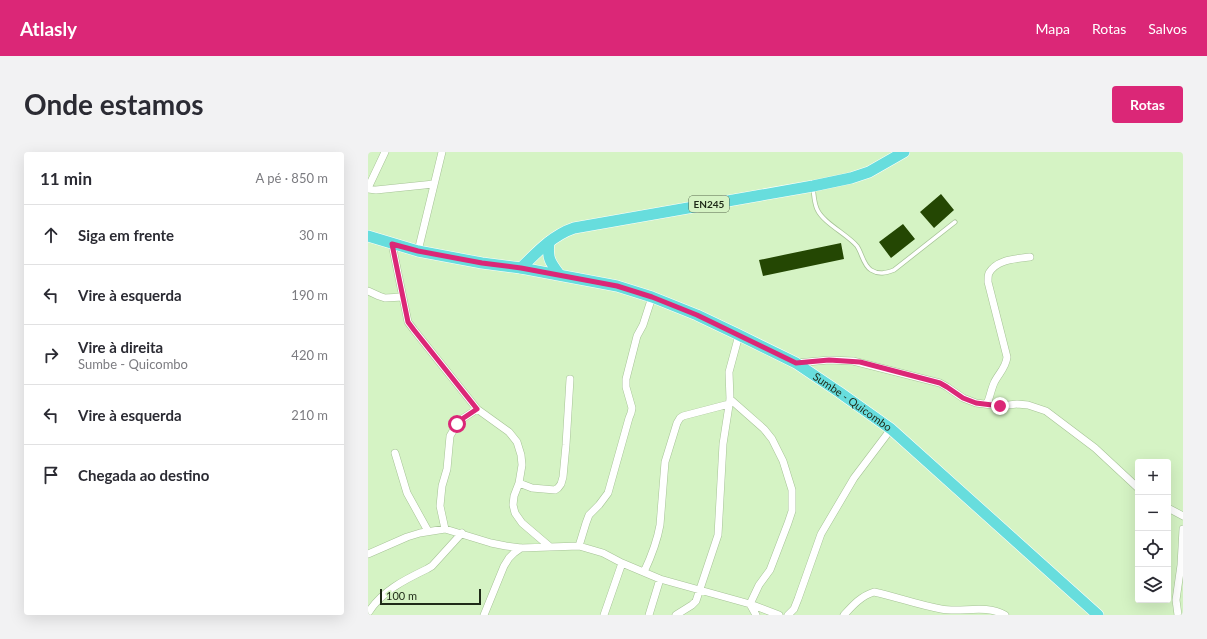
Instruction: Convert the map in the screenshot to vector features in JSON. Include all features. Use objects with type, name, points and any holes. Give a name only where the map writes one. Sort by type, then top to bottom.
[{"type":"main road","name":"EN245","points":[[521,268],[549,242],[564,231],[851,178],[869,172],[904,152]]},
{"type":"main road","name":"Sumbe - Quicombo","points":[[368,236],[418,251],[482,263],[559,274],[617,286],[652,297],[697,315],[796,363],[840,392],[891,429],[1098,615]]},
{"type":"main road","points":[[549,242],[549,260],[559,274]]},
{"type":"street","points":[[385,152],[368,188],[376,190],[434,184]]},
{"type":"street","points":[[418,251],[443,153]]},
{"type":"street","points":[[392,244],[408,322],[477,409],[509,432],[517,442],[522,465],[513,505],[522,522],[549,546]]},
{"type":"street","points":[[987,404],[994,384],[1005,366],[1007,357],[988,282],[989,273],[996,266],[1009,259],[1030,257]]},
{"type":"street","points":[[368,291],[385,298],[403,297]]},
{"type":"street","points":[[579,546],[589,515],[608,493],[632,408],[626,387],[626,379],[637,336],[643,325],[652,297]]},
{"type":"street","points":[[676,615],[686,612],[696,601],[718,535],[723,444],[730,401],[730,367],[739,335]]},
{"type":"street","points":[[796,363],[829,360],[860,362],[940,383],[963,398],[976,403],[1000,406],[1017,404],[1028,405],[1046,411],[1095,448],[1135,485]]},
{"type":"street","points":[[518,483],[532,488],[554,490],[561,484],[566,445],[570,378]]},
{"type":"street","points":[[644,572],[659,534],[665,462],[677,423],[683,416],[730,401]]},
{"type":"street","points":[[730,401],[764,429],[772,439],[783,461],[792,490],[792,511],[788,523],[770,570],[759,585],[750,604]]},
{"type":"street","points":[[445,529],[440,506],[442,486],[447,469],[450,436],[457,424],[462,419],[477,409]]},
{"type":"street","points":[[788,615],[794,608],[798,599],[820,534],[854,478],[891,429]]},
{"type":"street","points":[[395,453],[406,493],[428,531]]},
{"type":"street","points":[[1171,510],[1183,516]]},
{"type":"street","points":[[1178,615],[1176,600],[1181,564],[1183,528]]},
{"type":"street","points":[[368,554],[407,537],[428,531],[445,529],[492,543],[522,548],[579,546],[603,553],[622,563],[660,579],[750,604],[779,615]]},
{"type":"street","points":[[368,613],[378,600],[392,587],[432,566],[462,533]]},
{"type":"street","points":[[484,615],[504,566],[514,553],[522,548]]},
{"type":"street","points":[[604,615],[622,563]]},
{"type":"street","points":[[649,615],[660,579]]},
{"type":"street","points":[[844,615],[859,599],[866,594],[874,592],[941,610],[987,609],[1005,615]]},
{"type":"street","points":[[750,604],[756,615]]},
{"type":"lane","points":[[813,186],[815,204],[818,211],[856,244],[867,267],[870,270],[880,274],[894,270],[955,222]]},
{"type":"building","points":[[941,194],[954,210],[934,228],[920,212]]},
{"type":"building","points":[[903,224],[915,239],[891,258],[879,242]]},
{"type":"building","points":[[841,243],[844,259],[763,276],[759,260]]},
{"type":"route","points":[[457,424],[477,409],[408,322],[392,244],[418,251],[482,263],[559,274],[617,286],[652,297],[697,315],[796,363],[829,360],[860,362],[940,383],[963,398],[976,403],[1000,406]]}]
